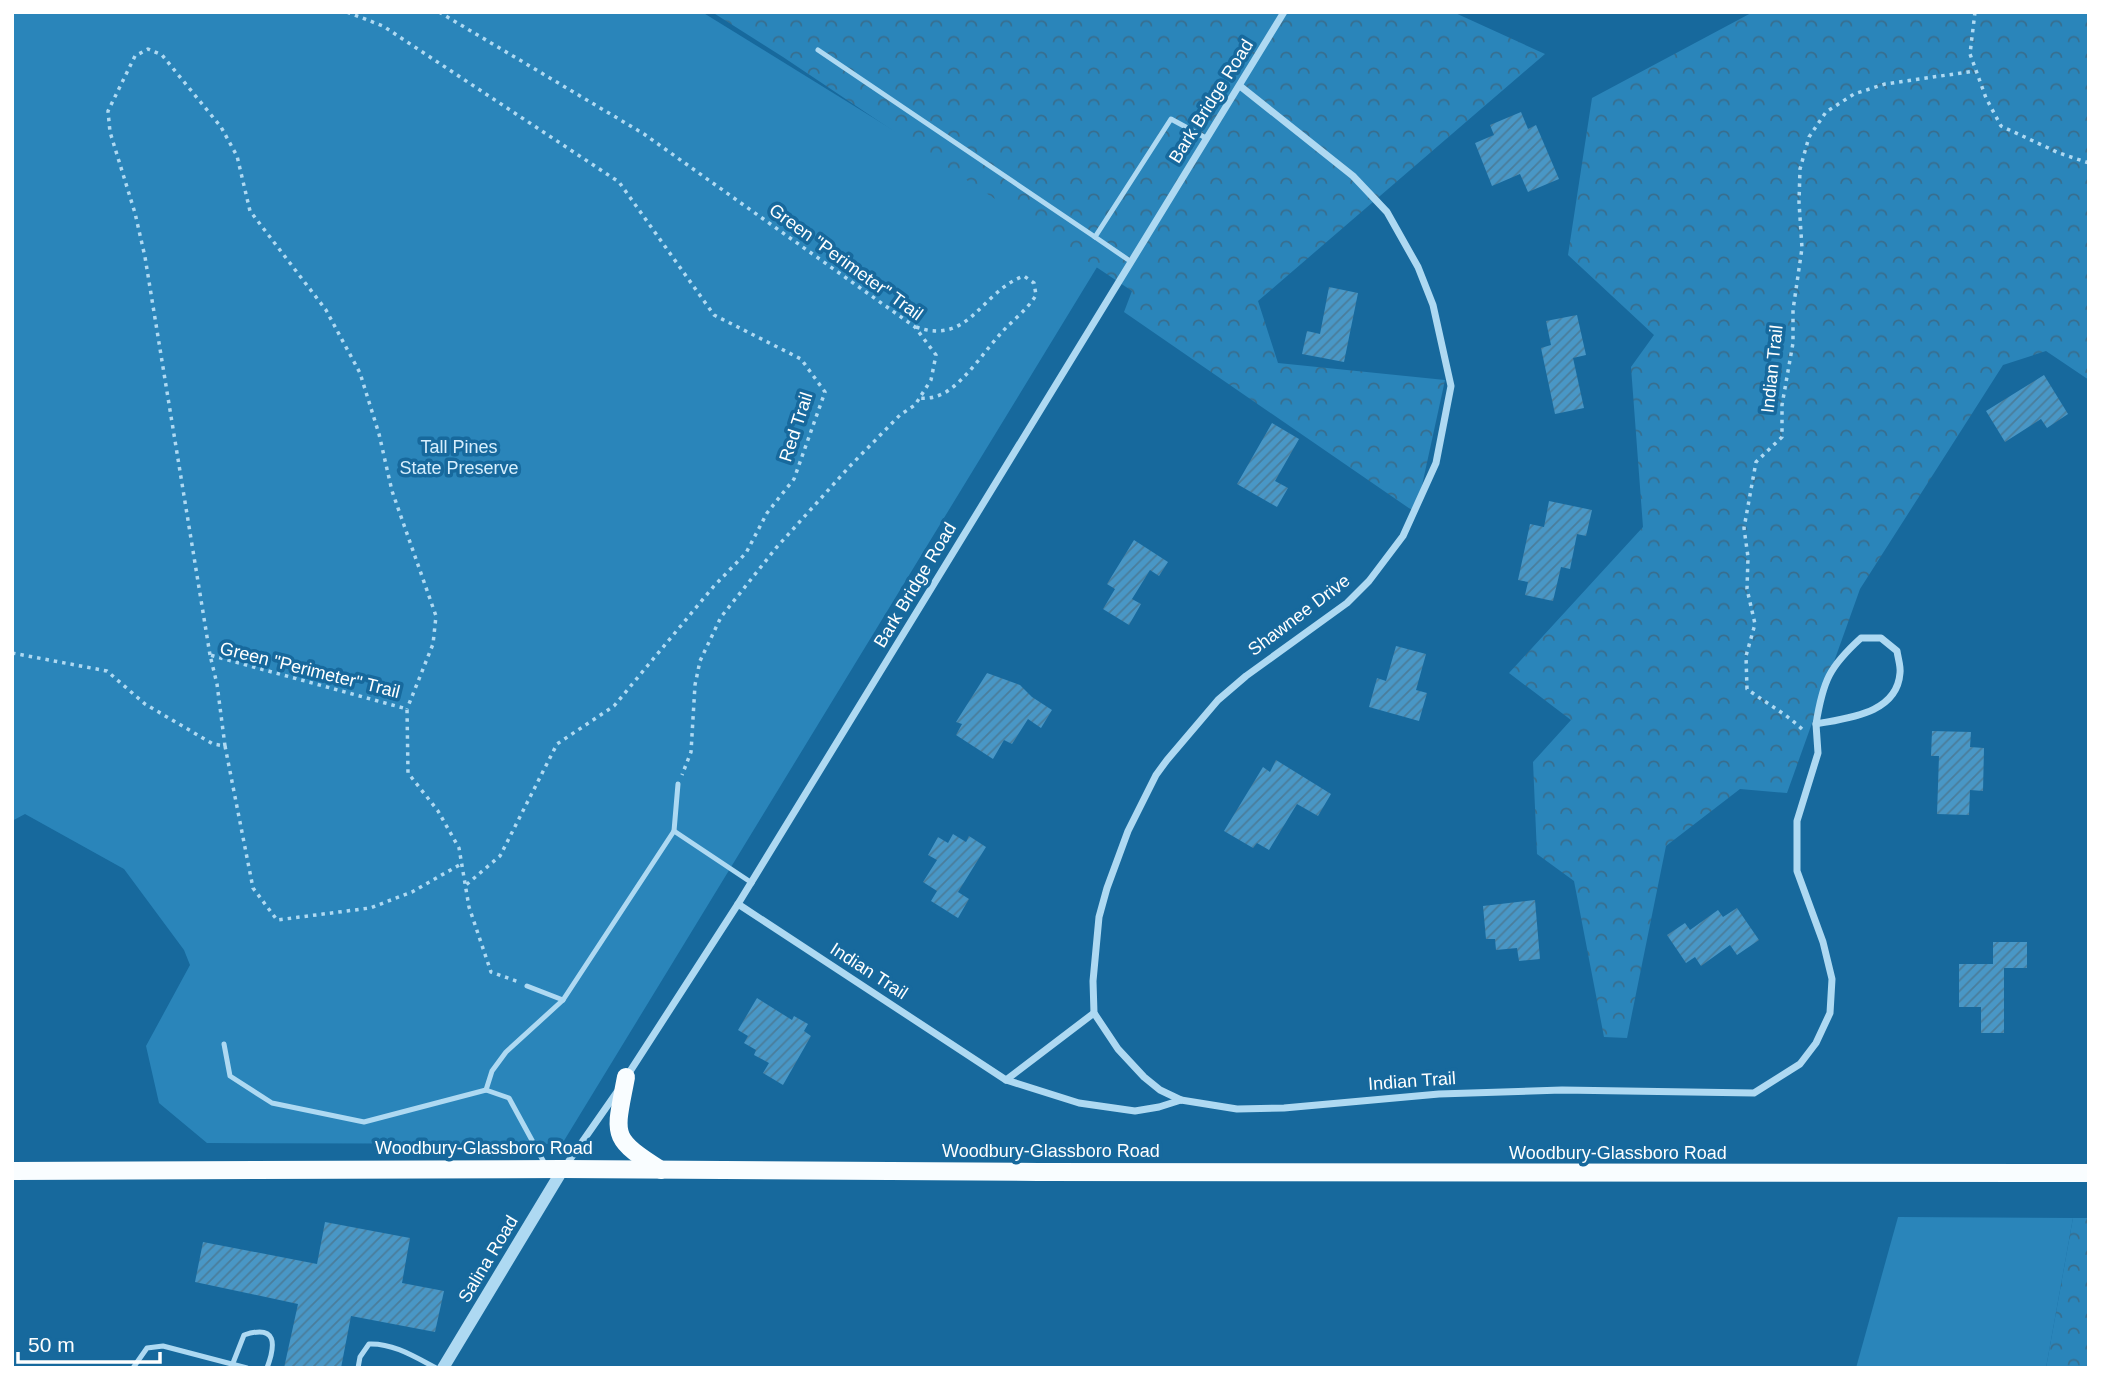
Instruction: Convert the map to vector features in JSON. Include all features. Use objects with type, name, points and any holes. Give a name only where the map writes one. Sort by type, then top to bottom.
[{"type":"main road","points":[[626,1077],[618,1124],[621,1141],[631,1151],[661,1170]]},
{"type":"main road","name":"Woodbury-Glassboro Road","points":[[12,1171],[555,1169],[2089,1173]]},
{"type":"street","name":"Bark Bridge Road","points":[[555,1169],[626,1077],[752,883],[1284,12]]},
{"type":"street","name":"Shawnee Drive","points":[[1094,1013],[1093,981],[1099,918],[1128,831],[1156,775],[1218,700],[1267,659],[1347,603],[1370,581],[1403,536],[1419,504],[1436,463],[1446,422],[1451,386],[1433,305],[1418,267],[1387,212],[1353,176],[1240,86]]},
{"type":"street","name":"Indian Trail","points":[[738,904],[1006,1080],[1079,1103],[1135,1111],[1181,1100],[1237,1109],[1284,1108],[1438,1094],[1562,1090],[1754,1093],[1800,1064],[1816,1043],[1830,1013],[1832,979],[1823,942],[1797,871],[1797,821],[1818,753],[1816,724],[1829,672],[1839,658],[1861,638],[1881,638],[1897,651],[1900,674],[1895,689],[1885,703],[1858,715],[1816,724]]},
{"type":"street","points":[[1006,1080],[1094,1013],[1118,1049],[1144,1077],[1160,1090],[1181,1100]]},
{"type":"street","name":"Salina Road","points":[[443,1368],[555,1169]]},
{"type":"lane","points":[[818,50],[1130,261]]},
{"type":"lane","points":[[1095,237],[1171,119],[1206,138]]},
{"type":"lane","points":[[486,1090],[492,1071],[506,1052],[564,1000],[674,831],[678,784]]},
{"type":"lane","points":[[674,831],[752,883]]},
{"type":"lane","points":[[527,986],[564,1000]]},
{"type":"lane","points":[[224,1044],[230,1076],[272,1103],[364,1122],[486,1090],[509,1098],[555,1169]]},
{"type":"lane","points":[[233,1363],[244,1335],[257,1331],[269,1335],[273,1341],[274,1349],[267,1368]]},
{"type":"lane","points":[[358,1368],[364,1349],[375,1343],[394,1347],[436,1368]]},
{"type":"lane","points":[[133,1368],[147,1348],[163,1346],[247,1368]]},
{"type":"path","name":"Red Trail","points":[[347,12],[383,26],[619,182],[714,315],[801,359],[825,392],[794,479],[767,513],[746,553],[714,586],[614,706],[557,744],[499,856],[466,885]]},
{"type":"path","name":"Green \"Perimeter\" Trail","points":[[439,12],[644,134],[915,327],[936,355],[931,380],[919,398],[813,507],[721,617],[701,661],[695,685],[691,752],[678,784]]},
{"type":"path","points":[[1975,12],[1970,54],[1975,71],[2001,126],[2059,153],[2089,163]]},
{"type":"path","points":[[210,655],[145,257],[135,213],[110,132],[108,111],[116,93],[135,56],[148,49],[162,54],[221,127],[237,156],[250,211],[327,310],[360,373],[379,434],[392,491],[436,616],[433,644],[407,709]]},
{"type":"path","name":"Indian Trail","points":[[1809,735],[1787,715],[1771,708],[1747,689],[1746,656],[1755,624],[1747,589],[1748,557],[1744,528],[1756,462],[1782,438],[1782,405],[1793,343],[1793,310],[1802,248],[1800,169],[1809,137],[1826,112],[1854,94],[1885,84],[1975,71]]},
{"type":"path","points":[[915,327],[933,331],[960,327],[1009,281],[1024,276],[1034,283],[1036,295],[1030,306],[1003,331],[961,378],[947,391],[930,399],[919,398]]},
{"type":"path","points":[[12,653],[107,671],[145,704],[213,744],[225,746]]},
{"type":"path","name":"Green \"Perimeter\" Trail","points":[[210,655],[218,684],[225,746],[253,888],[277,920],[370,908],[412,892],[462,863]]},
{"type":"path","name":"Green \"Perimeter\" Trail","points":[[210,655],[407,709],[408,773],[438,811],[459,848],[469,907],[491,972],[527,986]]},
{"type":"green space","name":"Tall Pines State Preserve","points":[[12,12],[702,12],[1102,259],[562,1144],[207,1143],[159,1103],[146,1046],[190,965],[184,950],[124,869],[25,814],[12,821]]},
{"type":"green space","points":[[712,12],[1453,12],[1545,54],[1258,301],[1278,363],[1445,380],[1416,513],[1124,312],[1132,291]]},
{"type":"green space","points":[[1753,12],[2089,12],[2089,380],[2046,351],[2003,365],[1860,589],[1787,793],[1740,789],[1666,846],[1627,1038],[1604,1037],[1574,881],[1537,854],[1533,762],[1571,720],[1509,673],[1643,527],[1631,367],[1654,335],[1568,255],[1592,98]]},
{"type":"green space","points":[[1898,1217],[2073,1218],[2046,1368],[1856,1368]]},
{"type":"green space","points":[[2073,1218],[2089,1218],[2089,1368],[2046,1368]]},
{"type":"building","points":[[1521,112],[1528,129],[1536,125],[1559,179],[1528,192],[1520,174],[1492,186],[1475,143],[1494,135],[1490,125]]},
{"type":"building","points":[[1329,287],[1358,293],[1344,362],[1302,354],[1307,331],[1320,334]]},
{"type":"building","points":[[1577,315],[1586,355],[1573,358],[1584,408],[1555,414],[1541,348],[1551,345],[1546,321]]},
{"type":"building","points":[[2044,375],[2068,414],[2047,428],[2041,419],[2005,442],[1986,411]]},
{"type":"building","points":[[1272,423],[1299,439],[1275,481],[1288,488],[1277,507],[1237,484]]},
{"type":"building","points":[[1549,501],[1592,510],[1586,536],[1577,534],[1570,569],[1561,567],[1553,601],[1525,595],[1528,582],[1518,580],[1530,524],[1544,527]]},
{"type":"building","points":[[1134,540],[1168,562],[1159,576],[1150,570],[1132,599],[1141,604],[1129,625],[1103,609],[1115,589],[1107,584]]},
{"type":"building","points":[[1396,646],[1426,654],[1416,690],[1427,693],[1419,721],[1369,707],[1377,678],[1386,681]]},
{"type":"building","points":[[987,673],[1020,685],[1052,710],[1041,728],[1028,719],[1012,744],[1004,740],[993,759],[956,735],[962,724],[956,722]]},
{"type":"building","points":[[1932,731],[1971,732],[1970,747],[1984,748],[1983,791],[1970,790],[1969,815],[1937,814],[1939,756],[1931,756]]},
{"type":"building","points":[[1276,760],[1331,794],[1318,816],[1297,804],[1269,850],[1257,843],[1253,848],[1224,831],[1263,767],[1270,772]]},
{"type":"building","points":[[953,834],[966,842],[969,836],[986,847],[958,892],[969,899],[958,918],[931,901],[937,891],[923,882],[937,860],[928,855],[938,837],[948,843]]},
{"type":"building","points":[[1535,900],[1540,959],[1519,961],[1517,948],[1496,950],[1495,939],[1486,939],[1483,906]]},
{"type":"building","points":[[1737,908],[1759,940],[1737,955],[1730,945],[1701,966],[1695,957],[1686,963],[1667,935],[1685,923],[1690,930],[1718,910],[1723,917]]},
{"type":"building","points":[[1993,942],[2027,942],[2027,968],[2004,968],[2004,1033],[1981,1033],[1981,1007],[1959,1007],[1959,964],[1993,964]]},
{"type":"building","points":[[757,998],[792,1020],[794,1016],[808,1024],[804,1031],[811,1036],[783,1085],[763,1073],[769,1063],[754,1055],[756,1050],[744,1043],[748,1036],[738,1030]]},
{"type":"building","points":[[325,1222],[410,1238],[402,1283],[444,1291],[435,1332],[351,1316],[341,1368],[284,1368],[298,1304],[195,1282],[203,1242],[317,1264]]}]
